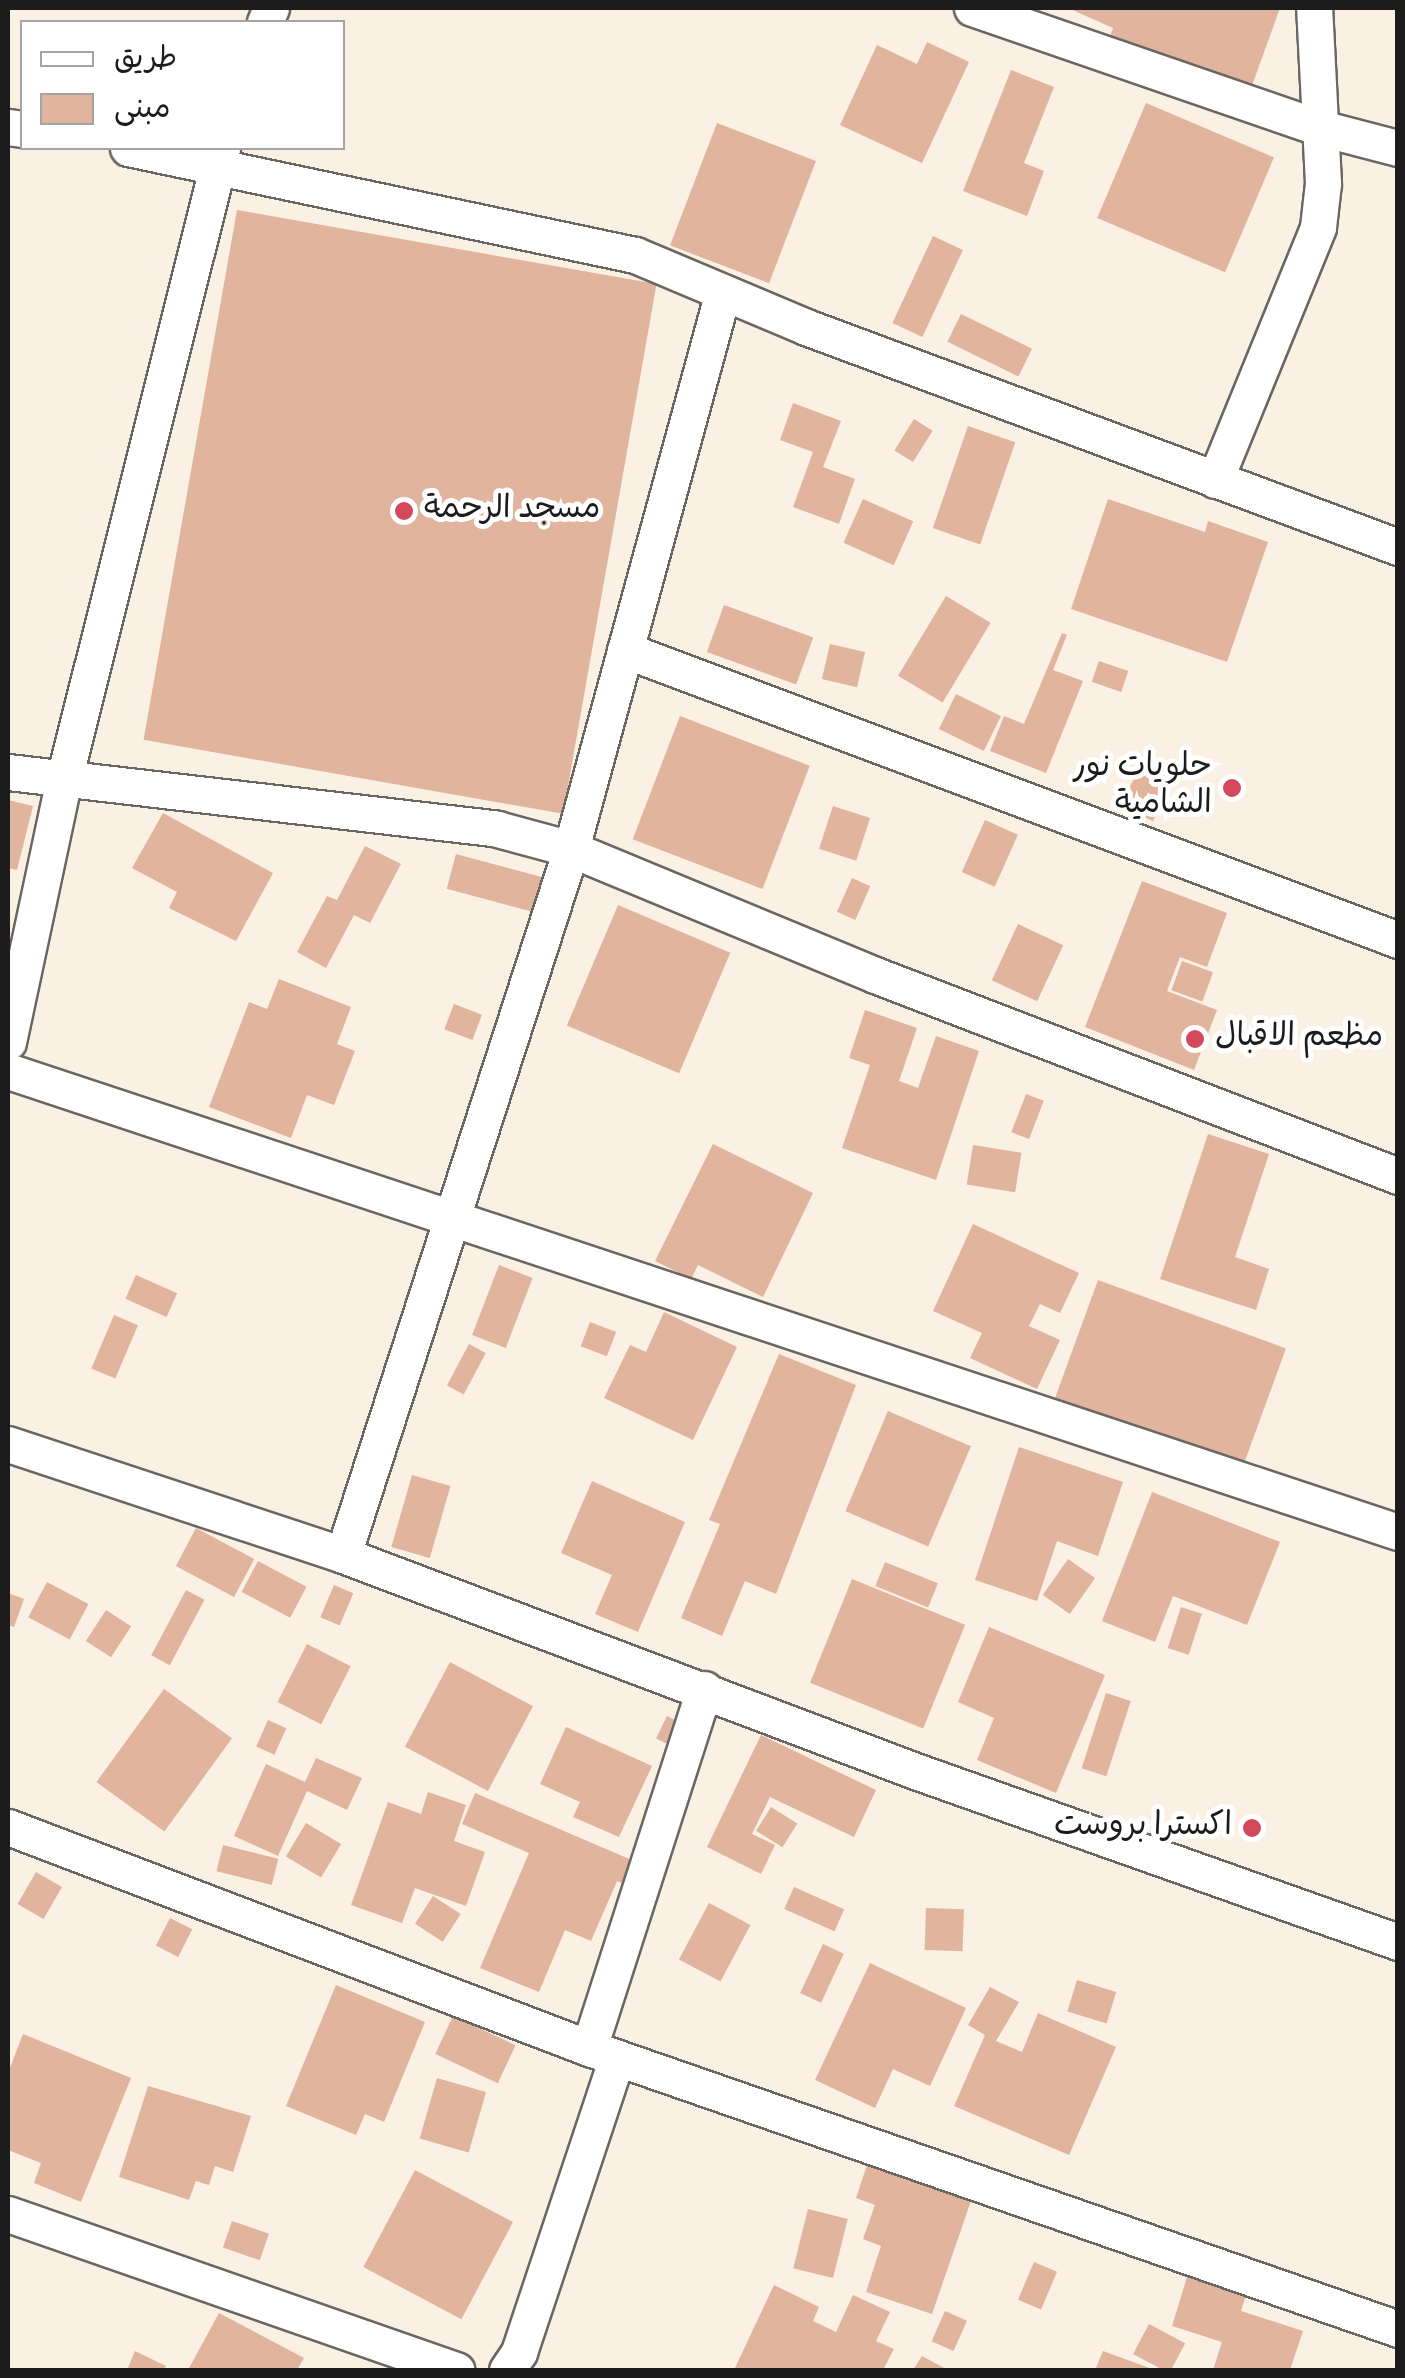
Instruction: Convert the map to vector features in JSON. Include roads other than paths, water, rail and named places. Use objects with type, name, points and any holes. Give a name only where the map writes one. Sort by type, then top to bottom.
[{"type":"street","points":[[972,8],[1321,128],[1398,148]]},
{"type":"street","points":[[1215,480],[1269,342],[1313,252],[1321,206],[1314,8]]},
{"type":"street","points":[[154,150],[220,155],[613,248],[1398,547]]},
{"type":"street","points":[[8,1042],[64,779],[220,155]]},
{"type":"street","points":[[343,1556],[571,849],[723,292]]},
{"type":"street","points":[[626,650],[1398,940]]},
{"type":"street","points":[[8,772],[497,829],[571,849],[876,975],[1398,1176]]},
{"type":"street","points":[[8,1071],[1398,1532]]},
{"type":"street","points":[[8,1444],[343,1556],[1398,1942]]},
{"type":"street","points":[[507,2370],[519,2352],[704,1690]]},
{"type":"street","points":[[8,1827],[603,2053],[1398,2329]]},
{"type":"street","points":[[8,2214],[458,2370]]},
{"type":"place","name":"مسجد الرحمة","points":[[404,511]]},
{"type":"place","name":"حلويات نور الشامية","points":[[1232,788]]},
{"type":"place","name":"مظعم الاقبال","points":[[1195,1039]]},
{"type":"place","name":"اكسترا بروست","points":[[1252,1828]]}]
